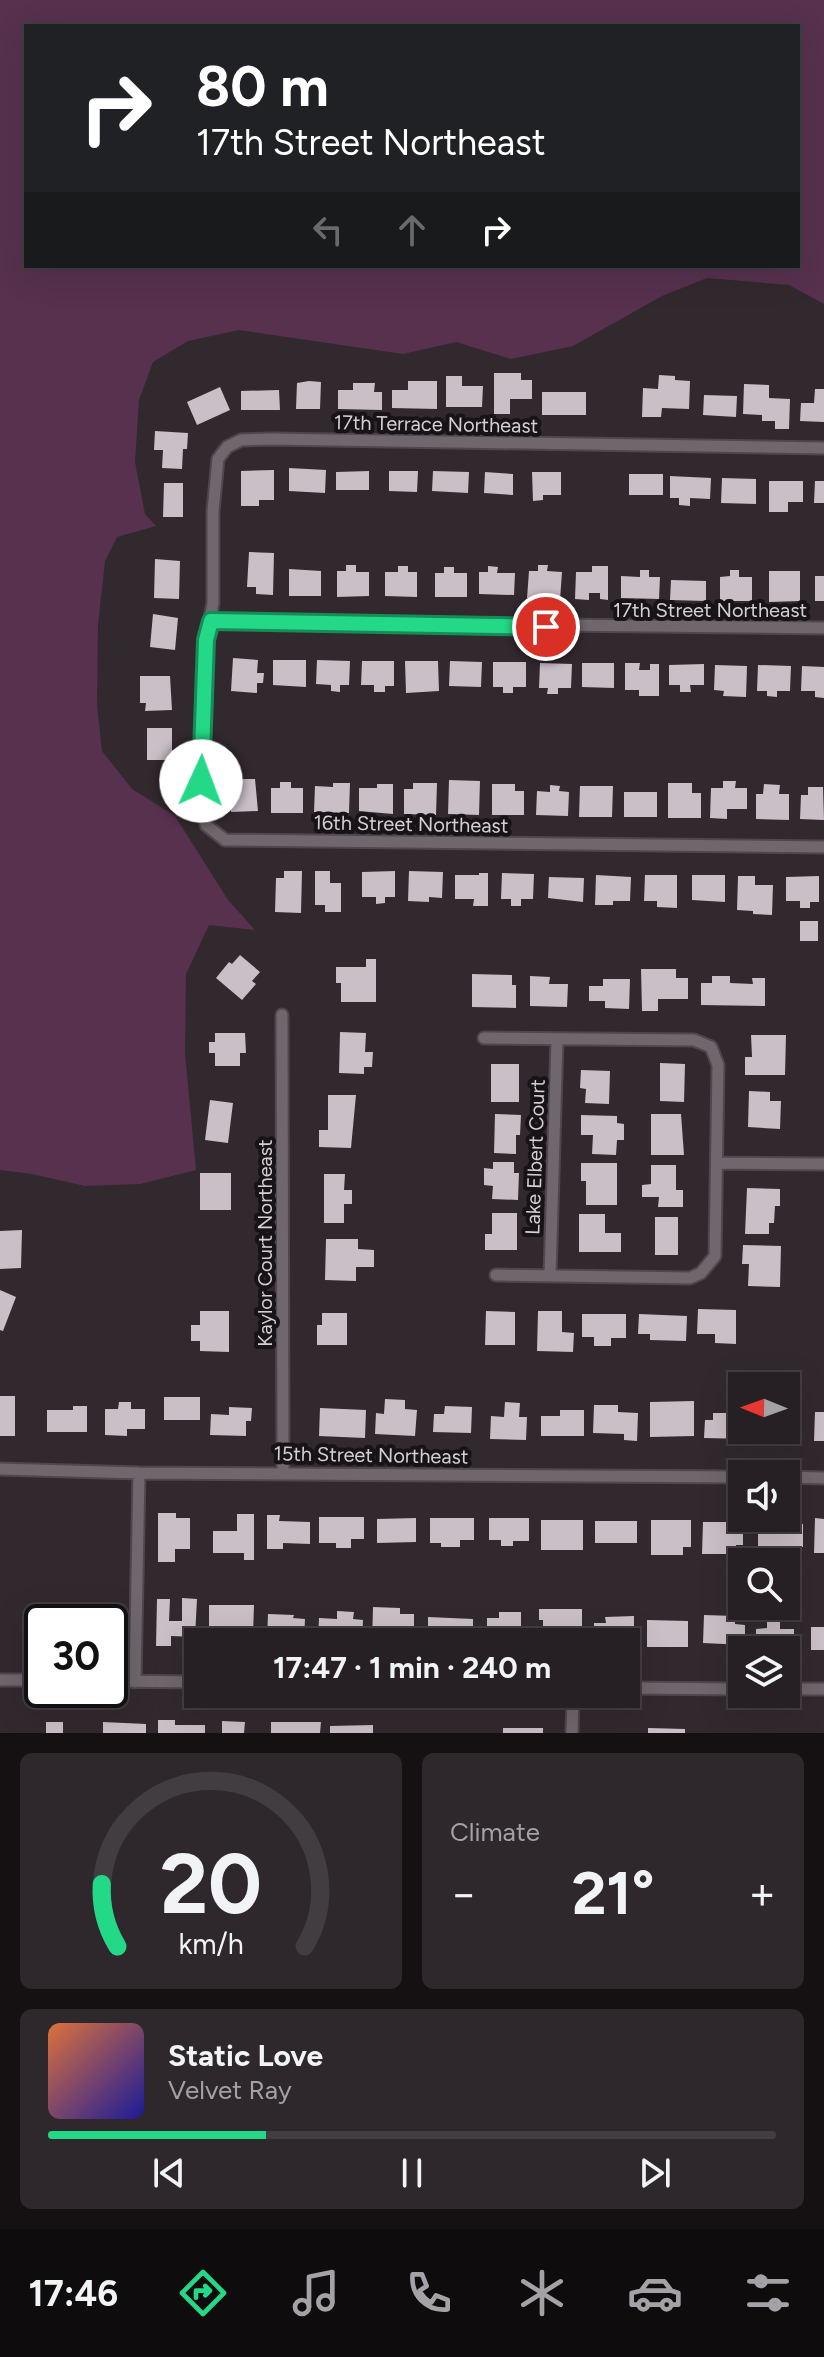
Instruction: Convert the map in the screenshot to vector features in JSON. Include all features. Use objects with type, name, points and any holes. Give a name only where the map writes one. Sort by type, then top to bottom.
[{"type":"street","name":"17th Terrace Northeast","points":[[211,621],[213,511],[218,459],[227,447],[241,440],[824,448]]},
{"type":"street","name":"17th Street Northeast","points":[[211,621],[824,628]]},
{"type":"street","name":"16th Street Northeast","points":[[211,621],[206,640],[201,781],[206,825],[225,840],[824,847]]},
{"type":"street","name":"Kaylor Court Northeast","points":[[282,1015],[283,1472]]},
{"type":"street","points":[[484,1038],[694,1040],[711,1047],[718,1065],[715,1256],[701,1273],[690,1278],[496,1275]]},
{"type":"street","name":"Lake Elbert Court","points":[[550,1276],[557,1039]]},
{"type":"street","points":[[717,1163],[824,1164]]},
{"type":"street","name":"15th Street Northeast","points":[[0,1469],[139,1473],[728,1477]]},
{"type":"street","points":[[135,1682],[139,1473]]},
{"type":"street","points":[[800,1477],[824,1478]]},
{"type":"street","points":[[0,1680],[24,1680]]},
{"type":"street","points":[[128,1682],[184,1682]]},
{"type":"street","points":[[640,1688],[728,1689]]},
{"type":"street","points":[[800,1689],[824,1689]]},
{"type":"street","points":[[572,1733],[573,1708]]},
{"type":"shaded area","points":[[0,0],[824,0],[824,304],[789,285],[707,278],[662,296],[573,346],[511,359],[456,342],[403,354],[239,330],[188,341],[153,362],[139,400],[135,462],[145,514],[156,526],[117,537],[105,561],[98,625],[97,705],[102,751],[132,789],[175,816],[228,900],[255,930],[209,925],[186,974],[185,1054],[196,1170],[140,1184],[85,1186],[0,1170]]},
{"type":"building","points":[[494,373],[521,373],[521,380],[532,380],[532,399],[510,399],[510,414],[494,414]]},
{"type":"building","points":[[659,375],[690,381],[689,409],[662,408],[661,417],[642,417],[643,388],[658,389]]},
{"type":"building","points":[[446,376],[462,376],[462,386],[483,386],[482,407],[446,407]]},
{"type":"building","points":[[408,381],[437,381],[437,409],[392,408],[392,390],[408,390]]},
{"type":"building","points":[[321,382],[320,409],[296,409],[297,383]]},
{"type":"building","points":[[353,383],[375,383],[374,392],[382,392],[382,410],[338,409],[338,390],[353,390]]},
{"type":"building","points":[[744,384],[769,385],[769,398],[790,399],[789,429],[775,429],[775,421],[762,421],[762,415],[743,414]]},
{"type":"building","points":[[220,387],[230,410],[197,425],[187,402]]},
{"type":"building","points":[[815,389],[824,389],[824,422],[800,421],[801,403],[814,403]]},
{"type":"building","points":[[279,390],[280,410],[241,410],[241,391]]},
{"type":"building","points":[[542,392],[586,392],[586,415],[542,415]]},
{"type":"building","points":[[704,395],[737,396],[736,417],[703,415]]},
{"type":"building","points":[[155,431],[188,433],[182,469],[162,468],[163,450],[154,450]]},
{"type":"building","points":[[289,468],[326,470],[325,493],[289,491]]},
{"type":"building","points":[[274,470],[274,500],[259,500],[259,506],[241,506],[241,471]]},
{"type":"building","points":[[369,471],[369,490],[336,490],[336,472]]},
{"type":"building","points":[[389,471],[418,471],[417,492],[389,491]]},
{"type":"building","points":[[433,471],[469,472],[468,493],[432,491]]},
{"type":"building","points":[[485,472],[513,474],[513,495],[484,493]]},
{"type":"building","points":[[532,472],[561,472],[561,495],[543,495],[543,500],[533,501]]},
{"type":"building","points":[[629,474],[663,474],[663,495],[629,495]]},
{"type":"building","points":[[670,476],[711,478],[710,499],[690,498],[690,506],[679,505],[679,498],[670,498]]},
{"type":"building","points":[[722,478],[756,479],[756,504],[721,503]]},
{"type":"building","points":[[769,481],[803,481],[803,502],[788,502],[788,512],[769,512]]},
{"type":"building","points":[[815,481],[824,481],[824,503],[814,503]]},
{"type":"building","points":[[164,483],[183,483],[183,517],[163,517]]},
{"type":"building","points":[[249,552],[274,553],[273,595],[256,594],[256,587],[247,587]]},
{"type":"building","points":[[155,559],[180,561],[179,599],[154,598]]},
{"type":"building","points":[[346,565],[356,565],[356,572],[369,572],[369,596],[337,597],[337,571],[346,571]]},
{"type":"building","points":[[538,565],[548,565],[547,571],[562,572],[560,600],[527,598],[529,571],[538,571]]},
{"type":"building","points":[[398,566],[408,566],[408,572],[417,572],[417,597],[385,596],[385,572],[398,572]]},
{"type":"building","points":[[488,566],[498,567],[497,573],[515,573],[514,595],[479,594],[479,572],[488,572]]},
{"type":"building","points":[[592,566],[608,566],[608,600],[600,599],[600,593],[589,593],[589,600],[575,599],[576,572],[592,572]]},
{"type":"building","points":[[444,567],[454,567],[454,573],[467,573],[467,597],[435,597],[435,573],[444,573]]},
{"type":"building","points":[[289,569],[321,571],[321,596],[289,596]]},
{"type":"building","points":[[640,570],[649,570],[649,577],[660,577],[659,599],[621,598],[621,576],[640,577]]},
{"type":"building","points":[[730,570],[739,570],[739,577],[752,577],[752,601],[720,601],[720,577],[730,576]]},
{"type":"building","points":[[769,571],[800,571],[800,601],[769,602]]},
{"type":"building","points":[[815,576],[824,576],[824,601],[815,601]]},
{"type":"building","points":[[671,580],[706,581],[706,601],[670,600]]},
{"type":"building","points":[[153,614],[178,618],[175,650],[150,647]]},
{"type":"building","points":[[233,658],[258,660],[257,673],[264,673],[263,683],[257,683],[257,693],[231,691]]},
{"type":"building","points":[[273,660],[306,660],[306,687],[273,685]]},
{"type":"building","points":[[317,660],[350,661],[349,685],[340,685],[340,692],[331,691],[331,685],[316,684]]},
{"type":"building","points":[[362,661],[394,661],[394,686],[385,686],[385,692],[374,692],[374,685],[361,685]]},
{"type":"building","points":[[405,661],[438,661],[439,691],[406,693]]},
{"type":"building","points":[[450,661],[482,662],[481,687],[449,686]]},
{"type":"building","points":[[493,662],[526,662],[526,687],[513,687],[513,693],[503,693],[503,687],[493,687]]},
{"type":"building","points":[[540,663],[572,664],[571,688],[558,688],[558,694],[547,694],[548,688],[539,688]]},
{"type":"building","points":[[582,663],[614,663],[614,688],[582,687]]},
{"type":"building","points":[[625,663],[640,663],[639,670],[650,670],[650,664],[659,664],[659,696],[639,696],[639,690],[625,690]]},
{"type":"building","points":[[704,664],[704,685],[690,685],[691,692],[680,692],[680,685],[669,685],[669,665]]},
{"type":"building","points":[[715,665],[747,666],[746,697],[723,696],[724,691],[714,690]]},
{"type":"building","points":[[758,665],[791,666],[790,691],[777,691],[777,697],[767,696],[767,691],[757,691]]},
{"type":"building","points":[[802,666],[824,667],[824,698],[815,697],[815,691],[801,691]]},
{"type":"building","points":[[140,676],[170,676],[172,710],[145,711],[146,703],[140,703]]},
{"type":"building","points":[[147,728],[172,728],[172,760],[147,760]]},
{"type":"building","points":[[231,779],[255,779],[258,811],[231,812]]},
{"type":"building","points":[[449,780],[480,781],[479,815],[448,814]]},
{"type":"building","points":[[723,781],[736,781],[735,788],[747,788],[747,809],[727,809],[727,819],[710,818],[711,788],[723,788]]},
{"type":"building","points":[[280,782],[291,782],[291,788],[303,788],[303,813],[271,813],[271,788],[280,788]]},
{"type":"building","points":[[333,783],[350,783],[349,813],[314,812],[315,786],[333,787]]},
{"type":"building","points":[[413,783],[437,783],[436,815],[404,814],[404,789],[413,789]]},
{"type":"building","points":[[668,783],[692,783],[692,793],[701,793],[701,818],[668,818]]},
{"type":"building","points":[[377,784],[393,784],[393,814],[359,811],[359,788],[377,788]]},
{"type":"building","points":[[492,784],[515,784],[515,791],[524,791],[524,815],[492,815]]},
{"type":"building","points":[[764,784],[780,785],[779,794],[789,794],[789,820],[756,819],[756,794],[763,794]]},
{"type":"building","points":[[550,785],[560,786],[559,791],[569,792],[568,816],[536,815],[537,791],[550,792]]},
{"type":"building","points":[[580,786],[613,786],[612,817],[579,817]]},
{"type":"building","points":[[808,787],[823,787],[824,820],[800,819],[801,795],[808,795]]},
{"type":"building","points":[[624,792],[657,792],[657,817],[624,817]]},
{"type":"building","points":[[284,871],[302,871],[301,913],[275,912],[276,878],[284,878]]},
{"type":"building","points":[[315,871],[330,871],[330,883],[341,883],[341,912],[325,912],[325,905],[315,905]]},
{"type":"building","points":[[395,871],[395,897],[385,897],[385,903],[376,904],[376,897],[362,897],[362,872]]},
{"type":"building","points":[[409,871],[443,872],[442,898],[429,897],[429,902],[408,901]]},
{"type":"building","points":[[488,873],[488,906],[473,906],[474,899],[455,899],[455,875]]},
{"type":"building","points":[[502,873],[534,874],[533,899],[521,899],[521,906],[511,906],[511,899],[501,899]]},
{"type":"building","points":[[596,875],[631,877],[630,901],[595,905]]},
{"type":"building","points":[[645,875],[677,875],[677,908],[657,907],[657,901],[644,901]]},
{"type":"building","points":[[692,875],[725,875],[725,902],[692,900]]},
{"type":"building","points":[[738,876],[755,876],[755,885],[773,885],[772,915],[737,910]]},
{"type":"building","points":[[819,876],[819,902],[810,902],[810,908],[800,908],[800,901],[786,901],[786,877]]},
{"type":"building","points":[[549,877],[584,878],[583,902],[548,898]]},
{"type":"building","points":[[800,921],[818,921],[818,941],[800,941]]},
{"type":"building","points":[[240,955],[260,972],[252,981],[256,984],[242,1000],[216,978],[229,962],[232,964]]},
{"type":"building","points":[[366,959],[376,959],[376,1002],[341,1002],[341,983],[336,983],[336,967],[366,967]]},
{"type":"building","points":[[641,969],[676,969],[676,978],[688,978],[688,999],[658,999],[658,1011],[642,1011]]},
{"type":"building","points":[[472,974],[512,975],[512,985],[516,985],[516,1008],[472,1007]]},
{"type":"building","points":[[530,976],[550,977],[549,984],[568,984],[567,1007],[530,1006]]},
{"type":"building","points":[[712,976],[730,976],[730,983],[753,984],[752,978],[765,978],[765,1006],[701,1005],[701,983],[712,983]]},
{"type":"building","points":[[603,979],[630,979],[629,1009],[605,1008],[605,1001],[589,1001],[589,986],[603,986]]},
{"type":"building","points":[[340,1032],[366,1033],[365,1052],[373,1052],[372,1067],[364,1067],[364,1074],[339,1073]]},
{"type":"building","points":[[215,1033],[245,1033],[246,1053],[240,1053],[240,1066],[215,1066],[215,1053],[209,1053],[209,1042],[215,1042]]},
{"type":"building","points":[[751,1035],[786,1035],[785,1075],[745,1075],[745,1057],[752,1057]]},
{"type":"building","points":[[660,1063],[685,1064],[684,1102],[660,1101]]},
{"type":"building","points":[[491,1064],[519,1064],[519,1102],[491,1102]]},
{"type":"building","points":[[581,1070],[610,1071],[609,1104],[585,1103],[586,1089],[580,1088]]},
{"type":"building","points":[[749,1091],[770,1092],[770,1101],[781,1101],[780,1129],[748,1127]]},
{"type":"building","points":[[328,1095],[356,1095],[351,1148],[319,1147],[319,1130],[328,1130]]},
{"type":"building","points":[[210,1100],[233,1103],[228,1143],[205,1140]]},
{"type":"building","points":[[495,1114],[521,1115],[520,1135],[516,1135],[516,1154],[494,1153]]},
{"type":"building","points":[[651,1114],[681,1114],[684,1155],[651,1155]]},
{"type":"building","points":[[581,1115],[617,1116],[617,1123],[624,1124],[624,1140],[617,1140],[616,1155],[592,1154],[593,1135],[581,1135]]},
{"type":"building","points":[[493,1162],[514,1162],[514,1173],[519,1173],[518,1200],[492,1199],[493,1186],[484,1185],[484,1168],[493,1169]]},
{"type":"building","points":[[581,1163],[617,1163],[617,1205],[586,1205],[586,1181],[581,1181]]},
{"type":"building","points":[[651,1165],[676,1165],[676,1190],[683,1190],[683,1207],[658,1207],[659,1197],[642,1197],[642,1185],[651,1184]]},
{"type":"building","points":[[200,1173],[231,1173],[231,1210],[200,1210]]},
{"type":"building","points":[[324,1174],[345,1174],[344,1190],[352,1190],[352,1204],[344,1204],[344,1223],[324,1223]]},
{"type":"building","points":[[747,1188],[780,1189],[780,1206],[775,1206],[774,1223],[769,1223],[769,1234],[745,1234]]},
{"type":"building","points":[[492,1213],[517,1213],[517,1250],[485,1250],[485,1234],[492,1234]]},
{"type":"building","points":[[579,1214],[605,1214],[605,1233],[621,1233],[621,1252],[579,1252]]},
{"type":"building","points":[[655,1217],[678,1217],[678,1255],[655,1255]]},
{"type":"building","points":[[22,1230],[21,1268],[0,1269],[0,1231]]},
{"type":"building","points":[[326,1239],[358,1239],[358,1249],[374,1250],[374,1267],[356,1267],[356,1281],[325,1280]]},
{"type":"building","points":[[743,1245],[781,1246],[780,1287],[748,1286],[749,1264],[742,1264]]},
{"type":"building","points":[[0,1290],[16,1297],[3,1331],[0,1330]]},
{"type":"building","points":[[698,1309],[736,1310],[736,1344],[715,1343],[715,1334],[697,1334]]},
{"type":"building","points":[[200,1311],[229,1311],[229,1352],[200,1351],[200,1341],[191,1341],[191,1325],[200,1325]]},
{"type":"building","points":[[486,1311],[515,1312],[515,1345],[485,1345]]},
{"type":"building","points":[[538,1311],[562,1311],[562,1332],[574,1333],[573,1352],[537,1351]]},
{"type":"building","points":[[322,1313],[347,1313],[347,1345],[317,1345],[317,1325],[322,1325]]},
{"type":"building","points":[[582,1314],[626,1314],[626,1338],[611,1338],[611,1346],[594,1346],[594,1337],[582,1337]]},
{"type":"building","points":[[639,1314],[687,1316],[686,1341],[650,1340],[650,1334],[638,1334]]},
{"type":"building","points":[[0,1396],[15,1396],[15,1436],[0,1436]]},
{"type":"building","points":[[164,1397],[200,1397],[200,1420],[164,1420]]},
{"type":"building","points":[[385,1399],[405,1400],[405,1409],[417,1410],[415,1436],[375,1434],[376,1413],[384,1414]]},
{"type":"building","points":[[694,1401],[694,1436],[650,1437],[650,1402]]},
{"type":"building","points":[[119,1402],[131,1402],[131,1409],[145,1409],[145,1429],[127,1429],[127,1436],[105,1435],[105,1409],[118,1409]]},
{"type":"building","points":[[505,1402],[520,1403],[519,1417],[527,1417],[526,1440],[490,1439],[491,1416],[504,1417]]},
{"type":"building","points":[[594,1405],[618,1405],[618,1412],[638,1413],[637,1441],[624,1440],[624,1434],[593,1433]]},
{"type":"building","points":[[73,1406],[87,1406],[87,1432],[47,1432],[47,1410],[73,1410]]},
{"type":"building","points":[[445,1406],[472,1407],[471,1433],[433,1432],[434,1414],[444,1414]]},
{"type":"building","points":[[229,1407],[252,1408],[251,1421],[246,1421],[246,1436],[210,1435],[211,1414],[229,1415]]},
{"type":"building","points":[[320,1408],[366,1410],[365,1438],[319,1436]]},
{"type":"building","points":[[560,1410],[584,1410],[584,1436],[541,1436],[541,1416],[560,1416]]},
{"type":"building","points":[[815,1412],[824,1412],[824,1441],[814,1441]]},
{"type":"building","points":[[713,1413],[728,1413],[728,1439],[704,1438],[705,1420],[713,1420]]},
{"type":"building","points":[[158,1513],[176,1513],[176,1518],[190,1518],[190,1549],[175,1549],[175,1562],[158,1562]]},
{"type":"building","points":[[237,1514],[254,1514],[254,1560],[244,1560],[244,1553],[213,1553],[213,1531],[237,1531]]},
{"type":"building","points":[[267,1515],[280,1515],[279,1521],[310,1522],[310,1544],[283,1543],[283,1549],[267,1549]]},
{"type":"building","points":[[319,1517],[364,1517],[364,1539],[351,1539],[351,1548],[336,1548],[336,1543],[319,1543]]},
{"type":"building","points":[[416,1518],[416,1542],[377,1543],[377,1519]]},
{"type":"building","points":[[430,1518],[474,1518],[474,1540],[460,1540],[460,1547],[441,1547],[441,1543],[430,1543]]},
{"type":"building","points":[[489,1518],[529,1518],[529,1541],[513,1541],[513,1546],[501,1546],[501,1540],[489,1540]]},
{"type":"building","points":[[815,1518],[824,1519],[824,1553],[814,1553]]},
{"type":"building","points":[[541,1520],[583,1520],[583,1550],[541,1550]]},
{"type":"building","points":[[651,1520],[691,1520],[691,1547],[683,1547],[683,1555],[651,1555]]},
{"type":"building","points":[[595,1521],[637,1521],[637,1543],[595,1543]]},
{"type":"building","points":[[703,1522],[728,1522],[728,1532],[743,1532],[743,1545],[728,1548],[728,1554],[702,1554]]},
{"type":"building","points":[[800,1524],[803,1524],[803,1547],[758,1548],[758,1532],[800,1532]]},
{"type":"building","points":[[182,1598],[197,1599],[195,1628],[184,1628],[184,1637],[171,1636],[171,1646],[156,1646],[157,1599],[170,1599],[169,1621],[182,1621]]},
{"type":"building","points":[[209,1605],[254,1605],[253,1628],[209,1628]]},
{"type":"building","points":[[373,1607],[400,1608],[400,1614],[414,1614],[414,1628],[372,1628]]},
{"type":"building","points":[[539,1609],[582,1609],[582,1628],[543,1628],[543,1620],[539,1620]]},
{"type":"building","points":[[337,1611],[354,1612],[353,1619],[363,1620],[363,1628],[319,1628],[319,1618],[337,1619]]},
{"type":"building","points":[[499,1612],[521,1612],[521,1628],[487,1628],[487,1618],[499,1618]]},
{"type":"building","points":[[268,1614],[294,1615],[293,1618],[305,1619],[305,1628],[267,1628]]},
{"type":"building","points":[[704,1615],[728,1616],[728,1620],[735,1620],[735,1624],[745,1625],[745,1636],[728,1636],[728,1644],[703,1643]]},
{"type":"building","points":[[634,1616],[634,1628],[594,1628],[594,1623],[606,1623],[605,1617]]},
{"type":"building","points":[[428,1617],[473,1619],[473,1628],[428,1628]]},
{"type":"building","points":[[647,1620],[688,1621],[688,1647],[647,1647]]},
{"type":"building","points":[[780,1621],[780,1629],[794,1629],[794,1636],[756,1636],[756,1629],[767,1628],[767,1622]]},
{"type":"building","points":[[811,1627],[824,1627],[824,1650],[811,1650]]},
{"type":"building","points":[[158,1720],[175,1720],[175,1725],[205,1725],[205,1733],[158,1733]]},
{"type":"building","points":[[222,1721],[245,1722],[244,1733],[222,1733]]},
{"type":"building","points":[[46,1722],[63,1722],[63,1733],[46,1733]]},
{"type":"building","points":[[103,1722],[146,1724],[146,1733],[103,1733]]},
{"type":"building","points":[[271,1722],[321,1722],[320,1733],[271,1733]]},
{"type":"building","points":[[373,1725],[373,1733],[330,1733],[330,1726]]},
{"type":"building","points":[[503,1728],[543,1728],[543,1733],[503,1733]]},
{"type":"building","points":[[648,1728],[685,1729],[685,1733],[648,1733]]},
{"type":"route","points":[[201,781],[206,640],[211,621],[546,627]]}]
